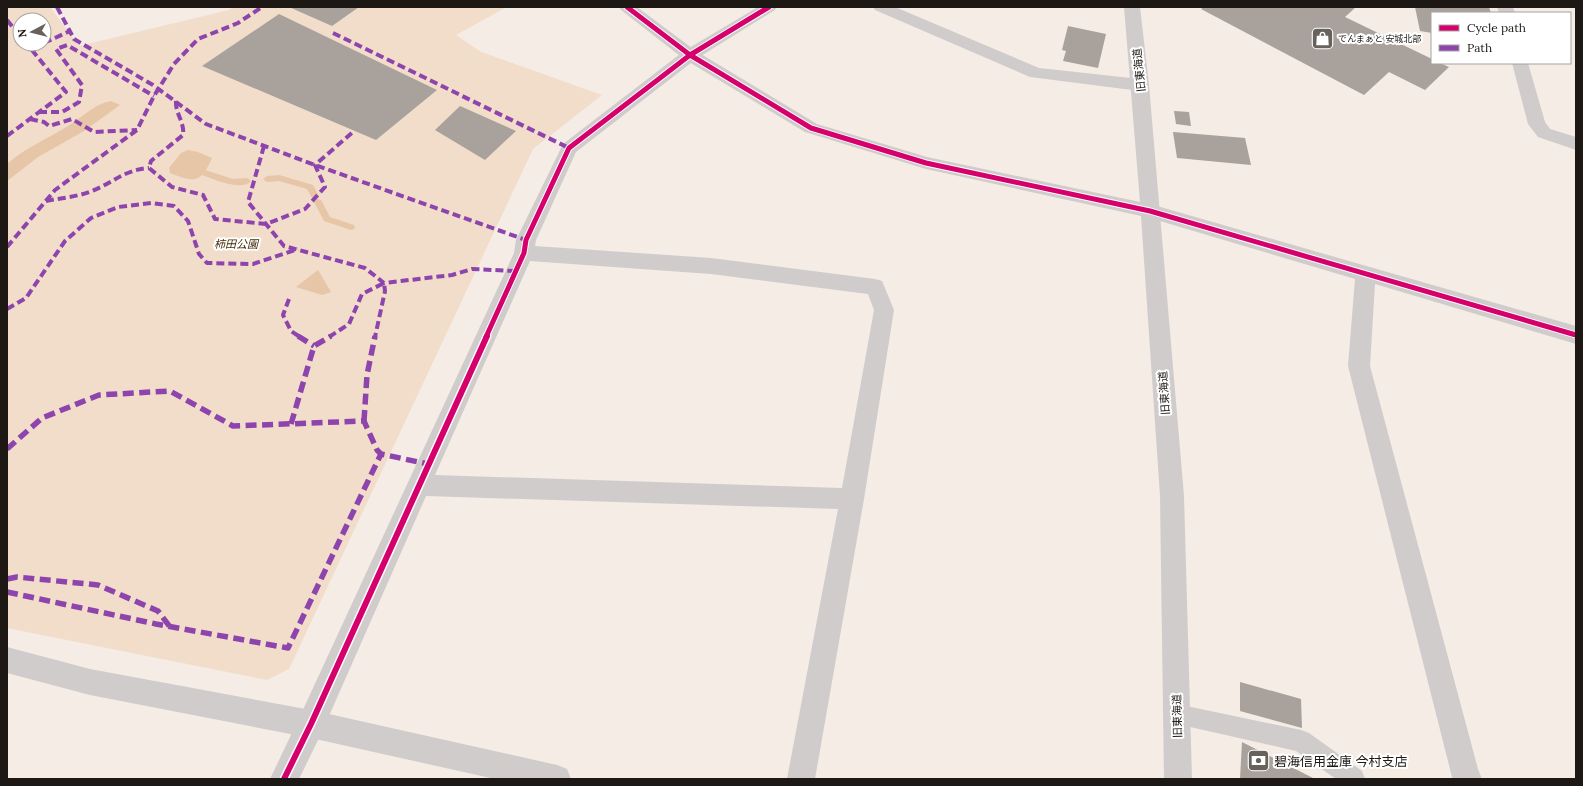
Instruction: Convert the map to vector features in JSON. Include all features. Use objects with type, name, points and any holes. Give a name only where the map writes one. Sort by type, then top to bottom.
[{"type":"street","points":[[627,7],[690,55],[811,128],[926,163],[1150,211],[1576,335]]},
{"type":"street","points":[[284,779],[311,724],[524,253],[526,240],[569,148],[690,55],[769,7]]},
{"type":"street","points":[[881,7],[1036,73],[1140,85]]},
{"type":"street","name":"旧東海道","points":[[1132,7],[1140,85],[1172,496],[1178,779]]},
{"type":"street","points":[[1520,64],[1537,124],[1544,133],[1576,144]]},
{"type":"street","points":[[524,253],[711,266],[875,287],[884,310],[852,499],[801,779]]},
{"type":"street","points":[[1366,273],[1359,366],[1466,777],[1468,779]]},
{"type":"street","points":[[419,485],[852,499]]},
{"type":"street","points":[[7,660],[90,682],[311,724],[557,779]]},
{"type":"lane","points":[[1176,714],[1301,741],[1354,779]]},
{"type":"green space","name":"柿田公園","points":[[7,7],[50,7],[79,46],[229,10],[233,7],[507,7],[456,35],[481,52],[602,95],[533,149],[289,669],[267,680],[7,628]]},
{"type":"shaded area","points":[[111,101],[120,105],[84,131],[38,157],[7,181],[7,164],[14,158],[76,121],[95,107]]},
{"type":"shaded area","points":[[188,150],[198,152],[212,158],[204,172],[196,179],[186,178],[170,173],[169,168],[181,153]]},
{"type":"shaded area","points":[[318,270],[331,292],[322,295],[296,287]]},
{"type":"building","points":[[289,7],[359,7],[332,26]]},
{"type":"building","name":"でんまぁと 安城北部","points":[[1204,7],[1356,7],[1345,17],[1431,59],[1431,64],[1442,64],[1449,67],[1425,90],[1389,72],[1364,95],[1201,9]]},
{"type":"building","points":[[1415,7],[1489,7],[1491,12],[1431,12],[1431,33],[1420,31]]},
{"type":"building","points":[[279,14],[437,90],[376,140],[202,66]]},
{"type":"building","points":[[1068,26],[1106,34],[1098,68],[1063,61],[1066,51],[1062,50]]},
{"type":"building","points":[[460,106],[516,131],[485,160],[435,130]]},
{"type":"building","points":[[1174,111],[1189,112],[1191,126],[1176,124]]},
{"type":"building","points":[[1173,132],[1245,138],[1251,165],[1177,158]]},
{"type":"building","points":[[1240,682],[1301,699],[1302,728],[1240,711]]},
{"type":"building","name":"碧海信用金庫 今村支店","points":[[1242,742],[1315,779],[1240,779]]},
{"type":"waterway","points":[[205,173],[233,182],[247,181]]},
{"type":"waterway","points":[[267,179],[279,178],[310,187],[315,196]]},
{"type":"waterway","points":[[318,202],[327,219],[351,227]]},
{"type":"marked path","points":[[57,7],[74,39],[153,85],[206,124],[315,165],[526,240]]},
{"type":"marked path","points":[[7,247],[55,190],[137,130],[154,96],[174,64],[198,39],[238,23],[262,7]]},
{"type":"marked path","points":[[7,20],[12,26]]},
{"type":"marked path","points":[[52,39],[70,31]]},
{"type":"marked path","points":[[333,33],[569,148]]},
{"type":"marked path","points":[[39,112],[62,112],[79,102],[82,85],[56,49],[67,45],[154,96]]},
{"type":"marked path","points":[[7,136],[66,92],[34,52]]},
{"type":"marked path","points":[[176,101],[176,110],[183,126],[183,135],[151,161],[149,168],[172,187],[203,195],[215,219],[266,224],[305,209],[325,187],[315,165],[354,131]]},
{"type":"marked path","points":[[30,119],[44,122],[49,126],[72,119],[94,132],[137,130]]},
{"type":"marked path","points":[[264,146],[248,202],[284,246],[365,268],[384,283],[452,275],[472,269],[515,271]]},
{"type":"marked path","points":[[46,201],[77,196],[103,186],[132,170],[149,168]]},
{"type":"marked path","points":[[7,309],[26,298],[65,241],[91,218],[118,207],[151,203],[174,206],[188,221],[199,254],[207,263],[253,264],[298,249]]},
{"type":"marked path","points":[[291,424],[314,346],[349,324],[362,294],[384,283],[385,291],[367,375],[364,421]]},
{"type":"marked path","points":[[289,299],[283,315],[291,331],[314,346]]},
{"type":"marked path","points":[[7,449],[42,418],[99,395],[170,391],[233,426],[364,421],[377,450],[381,454],[428,464]]},
{"type":"marked path","points":[[7,592],[156,624],[288,648],[381,454]]},
{"type":"marked path","points":[[7,579],[17,577],[98,585],[158,611],[170,627]]},
{"type":"cycle path","points":[[627,7],[690,55],[811,128],[926,163],[1150,211],[1576,335]]},
{"type":"cycle path","points":[[284,779],[311,724],[524,253],[526,240],[569,148],[690,55],[769,7]]},
{"type":"place","name":"でんまぁと 安城北部","points":[[1322,38]]},
{"type":"place","name":"碧海信用金庫 今村支店","points":[[1259,761]]}]
